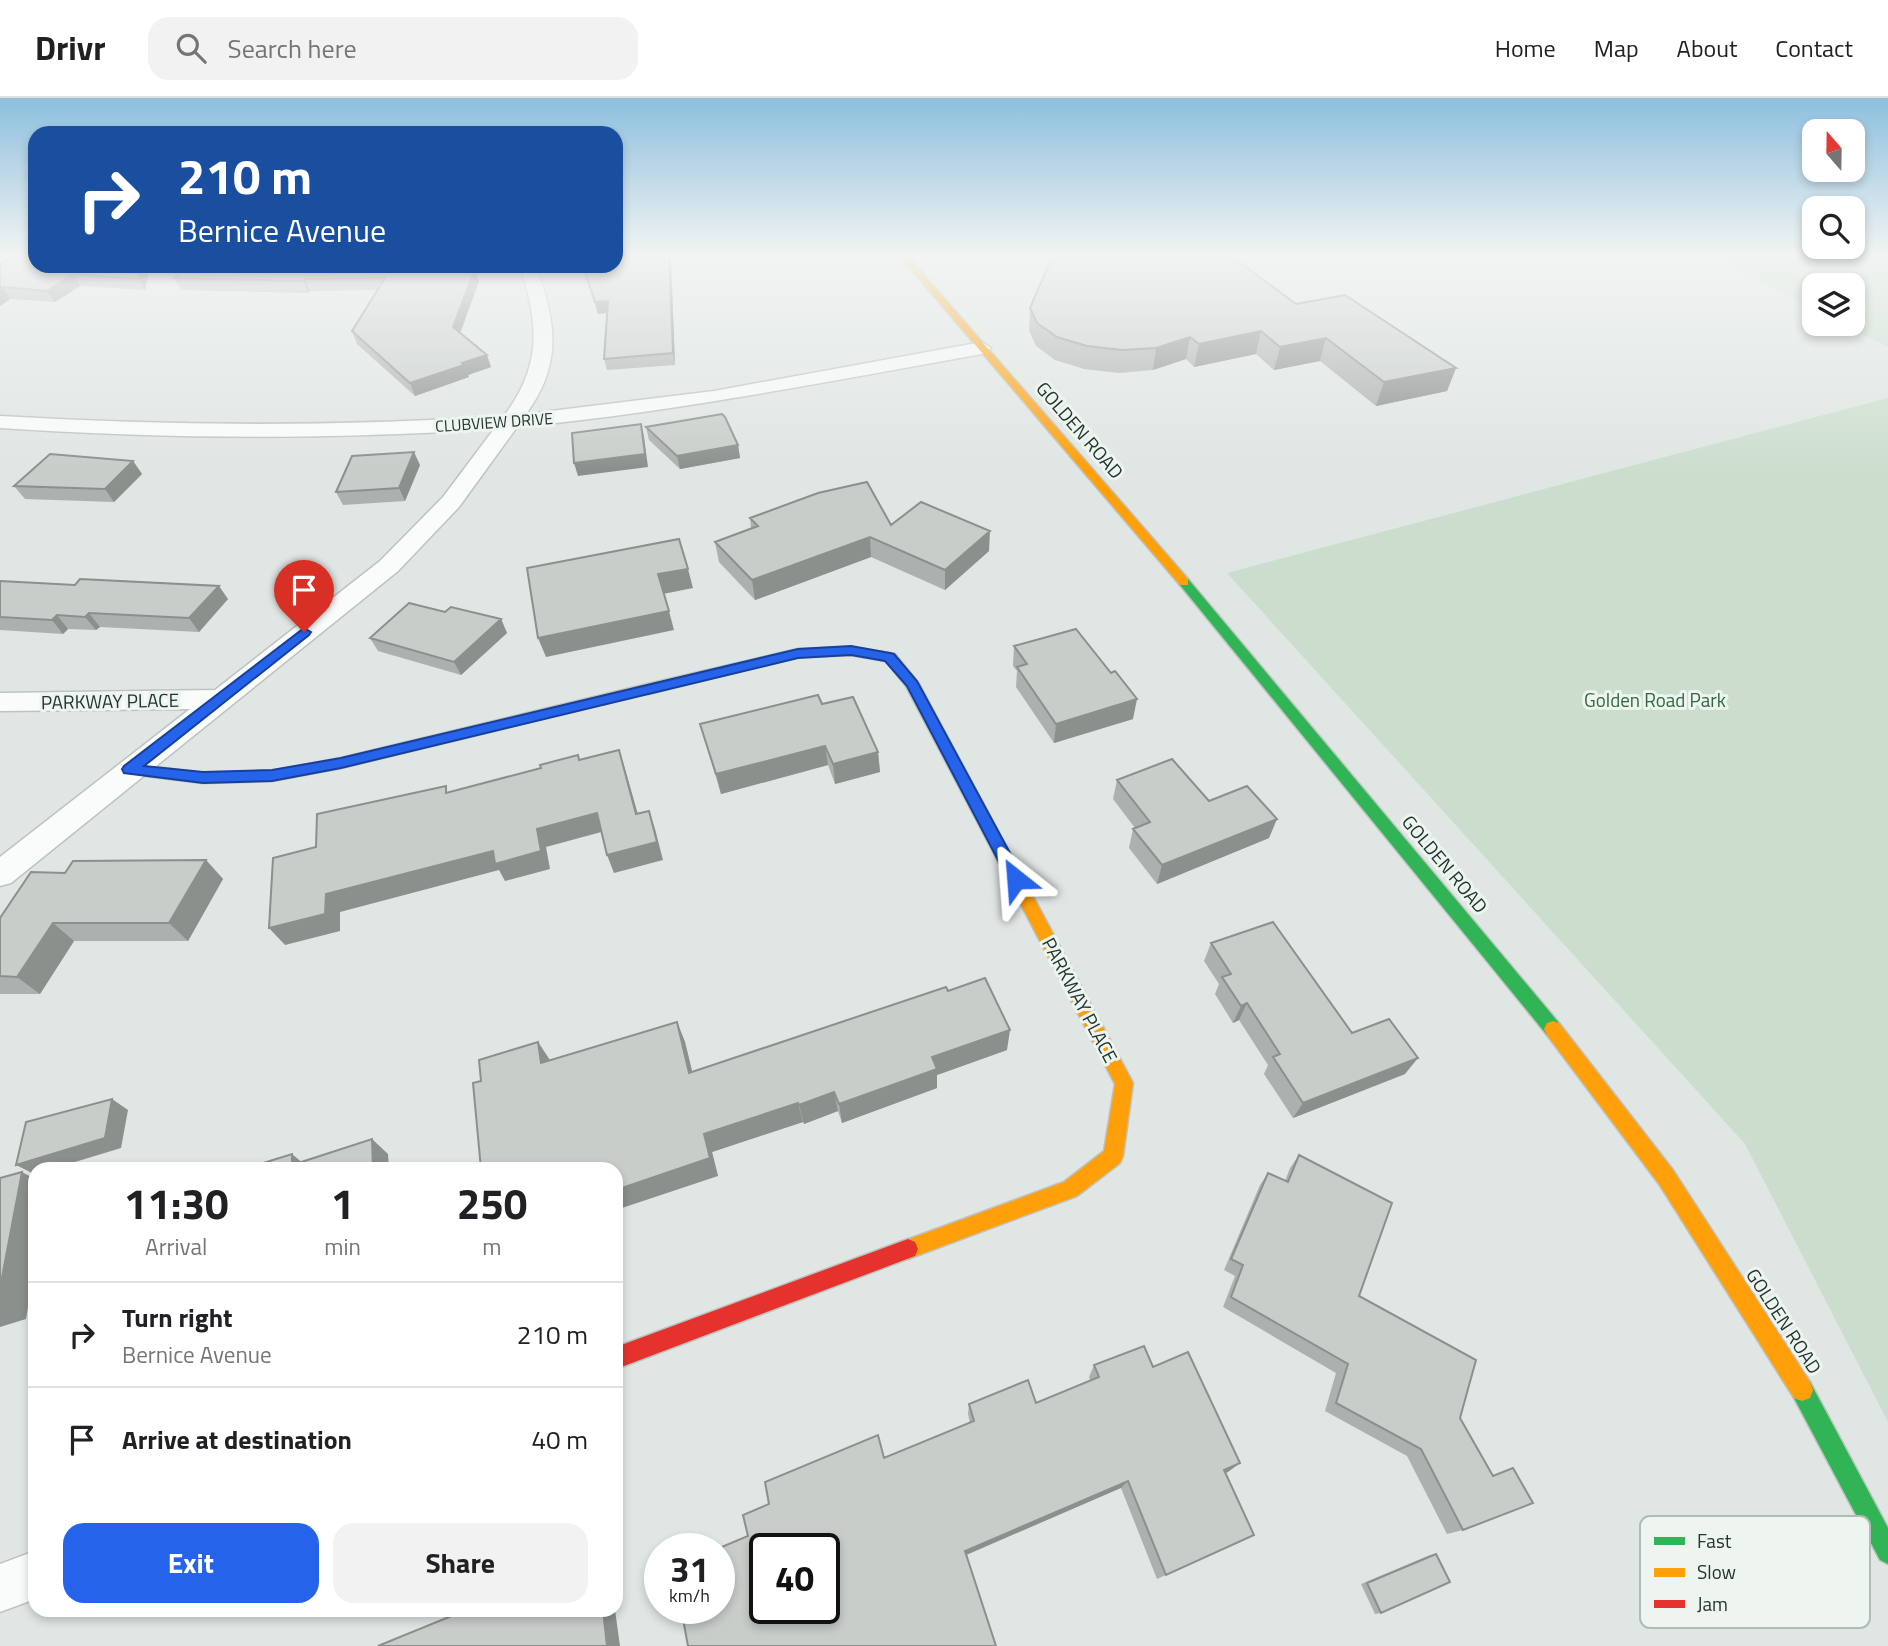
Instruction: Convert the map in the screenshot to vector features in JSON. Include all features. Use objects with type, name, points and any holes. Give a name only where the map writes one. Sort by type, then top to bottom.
[{"type":"street","points":[[0,874],[129,769],[389,566],[451,502],[529,396],[543,355],[544,325]]},
{"type":"street","name":"GOLDEN ROAD","points":[[963,325],[1189,587],[1518,985],[1666,1177],[1801,1387],[1869,1516]]},
{"type":"street","name":"CLUBVIEW DRIVE","points":[[0,422],[114,431],[231,433],[344,432],[509,422],[677,403],[982,348]]},
{"type":"street","name":"PARKWAY PLACE","points":[[129,769],[203,778],[272,776],[341,763],[798,653],[851,651],[890,657],[912,684],[1124,1083],[1113,1156],[1070,1189],[623,1355]]},
{"type":"street","name":"PARKWAY PLACE","points":[[0,702],[220,699]]},
{"type":"street","name":"GOLDEN ROAD","points":[[1870,1518],[1888,1552]]},
{"type":"street","points":[[0,1588],[28,1578]]},
{"type":"green space","points":[[1865,325],[1888,325],[1888,347],[1865,335]]},
{"type":"green space","name":"Golden Road Park","points":[[1888,398],[1888,1422],[1745,1144],[1227,573]]},
{"type":"building","points":[[356,325],[454,325],[487,355],[410,383],[352,331]]},
{"type":"building","points":[[606,325],[672,325],[673,353],[604,359]]},
{"type":"building","points":[[1040,325],[1391,325],[1456,368],[1384,382],[1326,338],[1280,347],[1261,331],[1199,344],[1190,337],[1156,348],[1122,350],[1087,346],[1057,337]]},
{"type":"building","points":[[722,414],[738,445],[677,456],[646,427]]},
{"type":"building","points":[[641,424],[645,454],[574,463],[572,433]]},
{"type":"building","points":[[414,452],[399,488],[336,492],[352,456]]},
{"type":"building","points":[[50,454],[133,461],[105,489],[14,486]]},
{"type":"building","points":[[867,482],[891,525],[921,502],[990,531],[945,570],[870,537],[752,580],[715,542],[758,526],[750,518],[818,493]]},
{"type":"building","points":[[679,539],[688,569],[658,574],[669,611],[538,638],[527,568]]},
{"type":"building","points":[[80,579],[219,586],[189,618],[89,613],[85,617],[57,615],[52,620],[0,617],[0,581],[75,585]]},
{"type":"building","points":[[409,603],[445,612],[451,607],[501,619],[454,662],[370,638]]},
{"type":"building","points":[[1076,629],[1111,673],[1115,671],[1137,699],[1056,724],[1017,667],[1027,664],[1014,646]]},
{"type":"building","points":[[818,695],[822,704],[853,697],[878,752],[833,764],[825,746],[716,774],[700,724]]},
{"type":"building","points":[[619,750],[636,814],[649,811],[657,842],[607,855],[597,813],[537,829],[541,851],[495,864],[493,851],[326,894],[325,914],[269,928],[273,858],[316,847],[317,814],[446,786],[446,793],[541,768],[540,765],[578,755],[579,760]]},
{"type":"building","points":[[1172,759],[1209,801],[1247,786],[1277,819],[1162,865],[1133,829],[1150,822],[1117,780]]},
{"type":"building","points":[[206,860],[169,923],[53,923],[17,977],[0,976],[0,918],[31,872],[65,873],[73,861]]},
{"type":"building","points":[[1273,922],[1352,1033],[1389,1019],[1418,1058],[1303,1103],[1273,1057],[1280,1054],[1247,1003],[1241,1006],[1222,977],[1231,974],[1211,943]]},
{"type":"building","points":[[985,978],[1010,1030],[932,1057],[937,1069],[839,1104],[834,1092],[704,1134],[710,1158],[623,1188],[623,1162],[480,1162],[473,1083],[481,1081],[479,1060],[538,1042],[541,1063],[677,1022],[689,1073],[946,987],[948,991]]},
{"type":"building","points":[[112,1099],[105,1138],[16,1165],[26,1122]]},
{"type":"building","points":[[372,1139],[373,1162],[301,1162]]},
{"type":"building","points":[[292,1154],[292,1162],[266,1162]]},
{"type":"building","points":[[1299,1155],[1392,1203],[1359,1296],[1476,1360],[1460,1418],[1493,1476],[1513,1468],[1533,1503],[1463,1530],[1421,1449],[1336,1403],[1348,1364],[1231,1297],[1243,1265],[1231,1259],[1268,1173],[1288,1182]]},
{"type":"building","points":[[22,1172],[0,1288],[0,1178]]},
{"type":"building","points":[[1144,1346],[1153,1367],[1188,1352],[1240,1463],[1224,1470],[1254,1535],[1166,1575],[1128,1481],[965,1551],[996,1646],[688,1646],[684,1624],[735,1624],[735,1541],[748,1536],[743,1515],[769,1504],[765,1482],[878,1435],[884,1458],[974,1421],[969,1404],[1028,1380],[1036,1403],[1099,1377],[1094,1365]]},
{"type":"building","points":[[1436,1554],[1450,1582],[1381,1613],[1367,1583]]},
{"type":"building","points":[[449,1617],[604,1617],[607,1646],[378,1646]]},
{"type":"traffic: fast","points":[[1184,582],[1553,1029]]},
{"type":"traffic: fast","points":[[648,689],[798,653],[851,651],[890,657],[912,684],[1005,859]]},
{"type":"traffic: fast","points":[[1802,1390],[1869,1516]]},
{"type":"traffic: fast","points":[[1870,1518],[1888,1552]]},
{"type":"traffic: slow","points":[[963,325],[1184,582]]},
{"type":"traffic: slow","points":[[129,769],[203,778],[272,776],[341,763],[648,689]]},
{"type":"traffic: slow","points":[[908,1249],[1070,1189],[1113,1156],[1124,1083],[1005,859]]},
{"type":"traffic: slow","points":[[1553,1029],[1666,1177],[1802,1390]]},
{"type":"traffic: jam","points":[[623,1355],[908,1249]]},
{"type":"route","points":[[304,632],[129,769],[203,778],[272,776],[341,763],[798,653],[851,651],[890,657],[912,684],[1016,879]]}]
